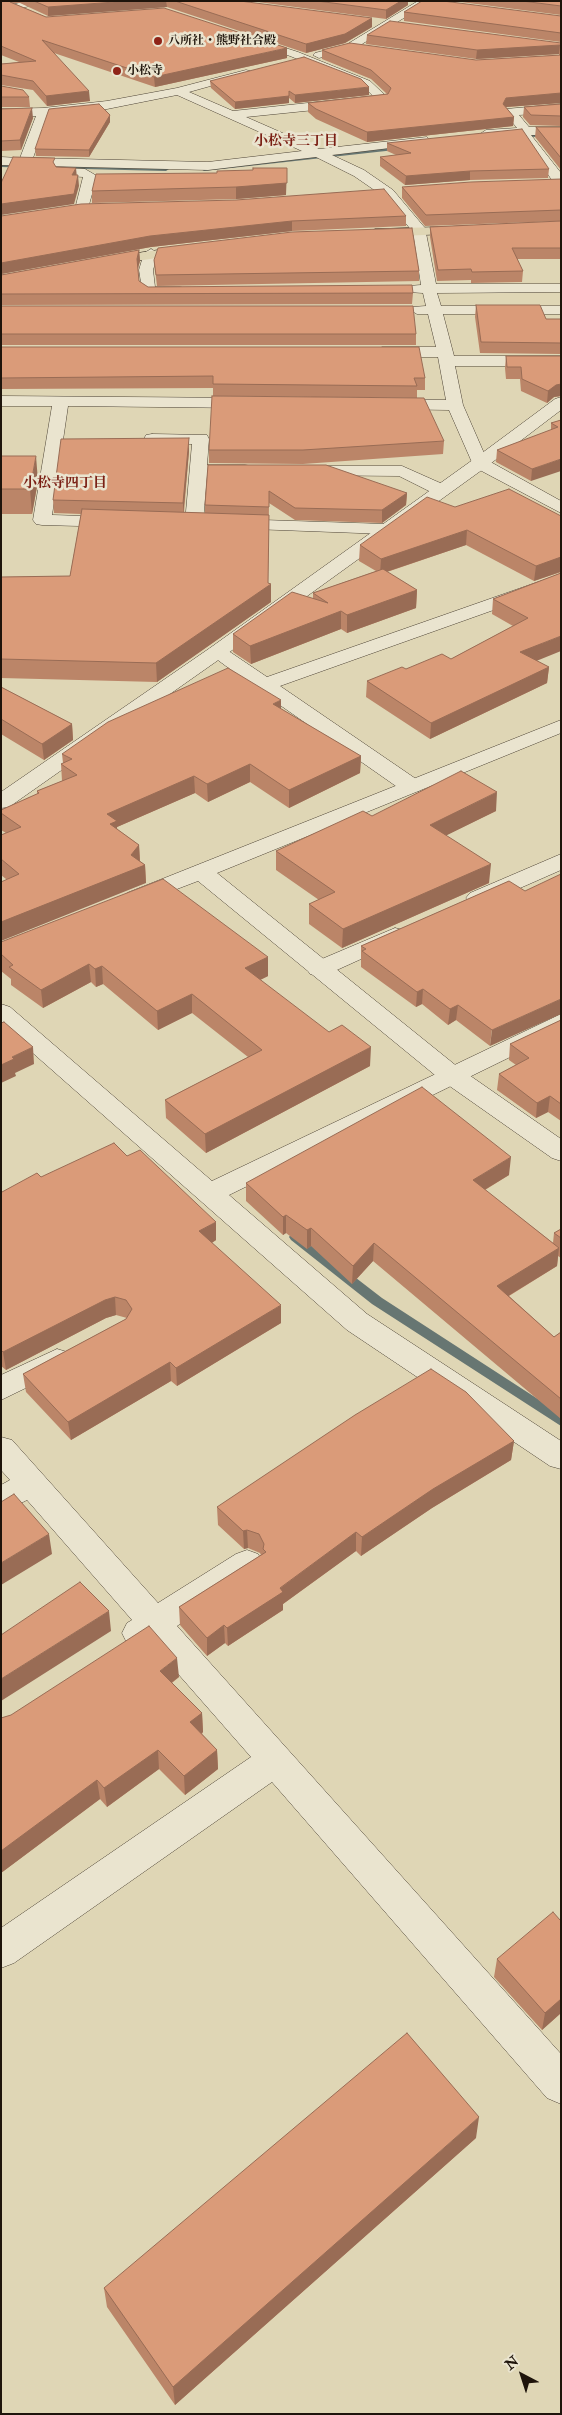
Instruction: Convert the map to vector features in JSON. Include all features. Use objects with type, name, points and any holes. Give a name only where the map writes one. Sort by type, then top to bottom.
[{"type":"main road","points":[[361,234],[485,229]]},
{"type":"main road","points":[[86,265],[151,253],[208,247]]},
{"type":"street","points":[[1,10],[45,1]]},
{"type":"street","points":[[408,1],[427,3]]},
{"type":"street","points":[[284,64],[350,47],[385,24],[427,3]]},
{"type":"street","points":[[15,7],[31,14]]},
{"type":"street","points":[[366,22],[405,27]]},
{"type":"street","points":[[229,115],[300,106],[383,99],[366,83],[304,58],[239,36]]},
{"type":"street","points":[[350,47],[369,50]]},
{"type":"street","points":[[1,113],[43,112],[107,105],[178,91],[255,71]]},
{"type":"street","points":[[178,91],[320,154],[359,173],[388,193],[420,231],[429,289],[446,356],[454,405],[480,463],[561,508]]},
{"type":"street","points":[[34,100],[43,112]]},
{"type":"street","points":[[561,108],[510,112],[528,134],[561,183]]},
{"type":"street","points":[[25,161],[43,112]]},
{"type":"street","points":[[478,135],[561,131]]},
{"type":"street","points":[[1,161],[208,166],[438,139]]},
{"type":"street","points":[[1,171],[85,173],[90,176],[87,209],[64,212]]},
{"type":"street","points":[[542,184],[561,183]]},
{"type":"street","points":[[369,194],[406,191]]},
{"type":"street","points":[[151,253],[146,270],[148,292],[196,291]]},
{"type":"street","points":[[400,289],[561,288]]},
{"type":"street","points":[[406,310],[561,310]]},
{"type":"street","points":[[366,352],[561,361]]},
{"type":"street","points":[[1,401],[268,403]]},
{"type":"street","points":[[61,401],[53,440],[42,520],[137,522]]},
{"type":"street","points":[[1,802],[217,652],[480,463],[561,402]]},
{"type":"street","points":[[376,404],[454,405]]},
{"type":"street","points":[[132,439],[201,439],[194,523]]},
{"type":"street","points":[[53,440],[73,440]]},
{"type":"street","points":[[199,470],[257,470]]},
{"type":"street","points":[[286,470],[402,471],[441,490]]},
{"type":"street","points":[[175,523],[386,530]]},
{"type":"street","points":[[264,684],[561,580]]},
{"type":"street","points":[[217,652],[411,786]]},
{"type":"street","points":[[119,904],[561,726]]},
{"type":"street","points":[[454,908],[561,861]]},
{"type":"street","points":[[200,872],[450,1074],[561,1152]]},
{"type":"street","points":[[319,969],[418,924]]},
{"type":"street","points":[[1,1012],[357,1322],[561,1457]]},
{"type":"street","points":[[209,1194],[450,1074],[561,1022]]},
{"type":"street","points":[[1,1389],[84,1346]]},
{"type":"street","points":[[1,1449],[561,2084]]},
{"type":"street","points":[[1,1500],[31,1483]]},
{"type":"street","points":[[114,1649],[247,1563]]},
{"type":"street","points":[[1,1950],[275,1760]]},
{"type":"building","name":"小松寺","points":[[1,1],[10,1],[46,17],[164,8],[287,48],[154,77],[42,40],[89,91],[46,96],[33,81],[1,75],[1,64],[36,61],[1,46]]},
{"type":"building","points":[[34,1],[128,1],[48,7]]},
{"type":"building","points":[[175,1],[240,1],[372,18],[345,34],[306,44]]},
{"type":"building","points":[[317,1],[401,1],[386,10]]},
{"type":"building","points":[[422,1],[443,1],[561,16],[561,33],[404,12]]},
{"type":"building","points":[[522,1],[561,1],[561,6]]},
{"type":"building","points":[[390,21],[561,43],[561,47],[560,45],[477,50],[367,35]]},
{"type":"building","points":[[350,43],[476,60],[561,55],[561,93],[506,98],[503,104],[514,117],[367,132],[316,109],[308,103],[388,94],[391,88],[371,70],[322,50]]},
{"type":"building","points":[[304,57],[361,79],[369,87],[295,95],[289,91],[289,96],[235,102],[210,81]]},
{"type":"building","points":[[1,86],[23,90],[29,97],[1,97]]},
{"type":"building","points":[[99,104],[110,115],[89,150],[35,149],[49,109]]},
{"type":"building","points":[[561,104],[561,116],[531,115],[524,107]]},
{"type":"building","points":[[32,108],[20,140],[1,141],[1,109]]},
{"type":"building","points":[[536,127],[561,127],[561,158]]},
{"type":"building","points":[[522,129],[549,169],[470,171],[406,176],[380,157],[411,153],[387,143]]},
{"type":"building","points":[[13,157],[55,158],[53,162],[56,167],[76,168],[72,175],[78,175],[74,194],[1,204],[1,183]]},
{"type":"building","points":[[253,168],[287,168],[287,183],[236,187],[92,191],[96,174],[217,173],[217,171],[253,170]]},
{"type":"building","points":[[561,179],[561,210],[426,215],[402,187],[471,182]]},
{"type":"building","points":[[384,189],[406,216],[292,221],[150,236],[1,263],[1,216],[81,204],[236,200]]},
{"type":"building","points":[[561,221],[561,248],[512,248],[523,271],[472,272],[471,269],[438,270],[430,227]]},
{"type":"building","points":[[412,228],[419,271],[156,275],[154,260],[158,248],[292,232]]},
{"type":"building","points":[[139,250],[137,259],[139,281],[148,287],[412,285],[413,293],[1,294],[1,275]]},
{"type":"building","points":[[476,305],[540,305],[546,319],[561,319],[561,343],[481,342]]},
{"type":"building","points":[[1,306],[413,306],[416,334],[1,334]]},
{"type":"building","points":[[1,347],[419,347],[425,378],[414,378],[417,386],[213,384],[213,376],[1,378]]},
{"type":"building","points":[[506,356],[561,356],[561,384],[548,391],[522,379],[521,367],[507,367]]},
{"type":"building","points":[[212,396],[424,398],[444,441],[303,450],[209,450]]},
{"type":"building","points":[[561,420],[561,459],[532,469],[497,450],[558,427],[551,423]]},
{"type":"building","points":[[189,438],[183,503],[53,500],[61,439]]},
{"type":"building","points":[[1,456],[36,456],[30,489],[1,489]]},
{"type":"building","points":[[208,465],[326,465],[407,493],[382,510],[295,508],[269,491],[269,507],[205,505]]},
{"type":"building","points":[[509,489],[561,516],[561,557],[536,566],[467,530],[381,559],[360,545],[427,497],[455,507]]},
{"type":"building","points":[[82,509],[269,515],[268,583],[271,584],[156,663],[1,659],[1,577],[70,576]]},
{"type":"building","points":[[383,569],[417,590],[347,615],[341,611],[250,646],[233,634],[292,592],[328,603],[313,593]]},
{"type":"building","points":[[561,573],[561,636],[520,652],[549,667],[431,723],[367,681],[402,667],[406,669],[442,654],[451,659],[528,618],[493,599]]},
{"type":"building","points":[[228,668],[281,700],[273,704],[361,756],[289,790],[250,764],[207,784],[194,776],[107,814],[117,821],[110,824],[139,845],[131,855],[145,865],[1,922],[1,882],[19,874],[1,859],[1,835],[21,827],[1,813],[1,810],[39,793],[37,791],[77,775],[61,764],[72,759],[62,754],[108,722]]},
{"type":"building","points":[[1,687],[72,724],[42,744],[1,719]]},
{"type":"building","points":[[461,771],[497,792],[430,825],[491,864],[343,929],[309,904],[335,892],[276,851],[363,811],[372,816]]},
{"type":"building","points":[[561,874],[561,999],[492,1030],[458,1005],[450,1009],[423,989],[417,992],[362,951],[366,949],[361,946],[509,881],[525,891]]},
{"type":"building","points":[[163,879],[268,957],[245,968],[329,1032],[342,1025],[371,1047],[205,1134],[165,1100],[262,1050],[192,994],[157,1011],[102,966],[95,969],[89,964],[41,990],[9,967],[13,965],[1,954],[1,942]]},
{"type":"building","points":[[561,1020],[561,1104],[550,1096],[537,1103],[499,1074],[529,1058],[510,1044]]},
{"type":"building","points":[[4,1022],[33,1047],[12,1057],[14,1059],[1,1065],[1,1023]]},
{"type":"building","points":[[422,1087],[511,1157],[473,1180],[559,1248],[497,1286],[554,1337],[561,1332],[561,1399],[374,1243],[353,1266],[311,1228],[307,1230],[286,1215],[283,1217],[246,1183]]},
{"type":"building","points":[[114,1143],[127,1156],[140,1150],[216,1222],[199,1231],[281,1305],[176,1368],[170,1362],[68,1422],[23,1374],[126,1319],[132,1309],[126,1300],[115,1297],[105,1300],[3,1352],[1,1350],[1,1191],[37,1173],[41,1177]]},
{"type":"building","points":[[561,1229],[561,1238],[554,1233]]},
{"type":"building","points":[[431,1369],[466,1392],[514,1441],[433,1489],[362,1537],[356,1532],[280,1588],[283,1592],[227,1628],[224,1625],[207,1638],[179,1607],[266,1552],[263,1549],[264,1544],[259,1534],[247,1530],[243,1531],[217,1507],[355,1415]]},
{"type":"building","points":[[14,1494],[49,1534],[1,1563],[1,1502]]},
{"type":"building","points":[[80,1582],[109,1611],[1,1679],[1,1635]]},
{"type":"building","points":[[149,1626],[177,1658],[160,1671],[202,1713],[190,1722],[217,1750],[184,1776],[158,1750],[104,1788],[97,1780],[1,1851],[1,1718],[11,1715]]},
{"type":"building","points":[[553,1912],[561,1919],[561,1999],[545,2013],[497,1959]]},
{"type":"building","points":[[407,2033],[479,2117],[173,2387],[104,2288]]},
{"type":"waterway","points":[[514,135],[561,136]]},
{"type":"waterway","points":[[204,169],[402,148]]},
{"type":"waterway","points":[[1,165],[166,169]]},
{"type":"waterway","points":[[295,1237],[377,1301],[561,1421]]},
{"type":"place","name":"八所社・熊野社合殿","points":[[158,41]]},
{"type":"place","name":"小松寺","points":[[117,71]]},
{"type":"district","name":"小松寺三丁目","points":[[296,142]]},
{"type":"district","name":"小松寺四丁目","points":[[65,484]]}]
